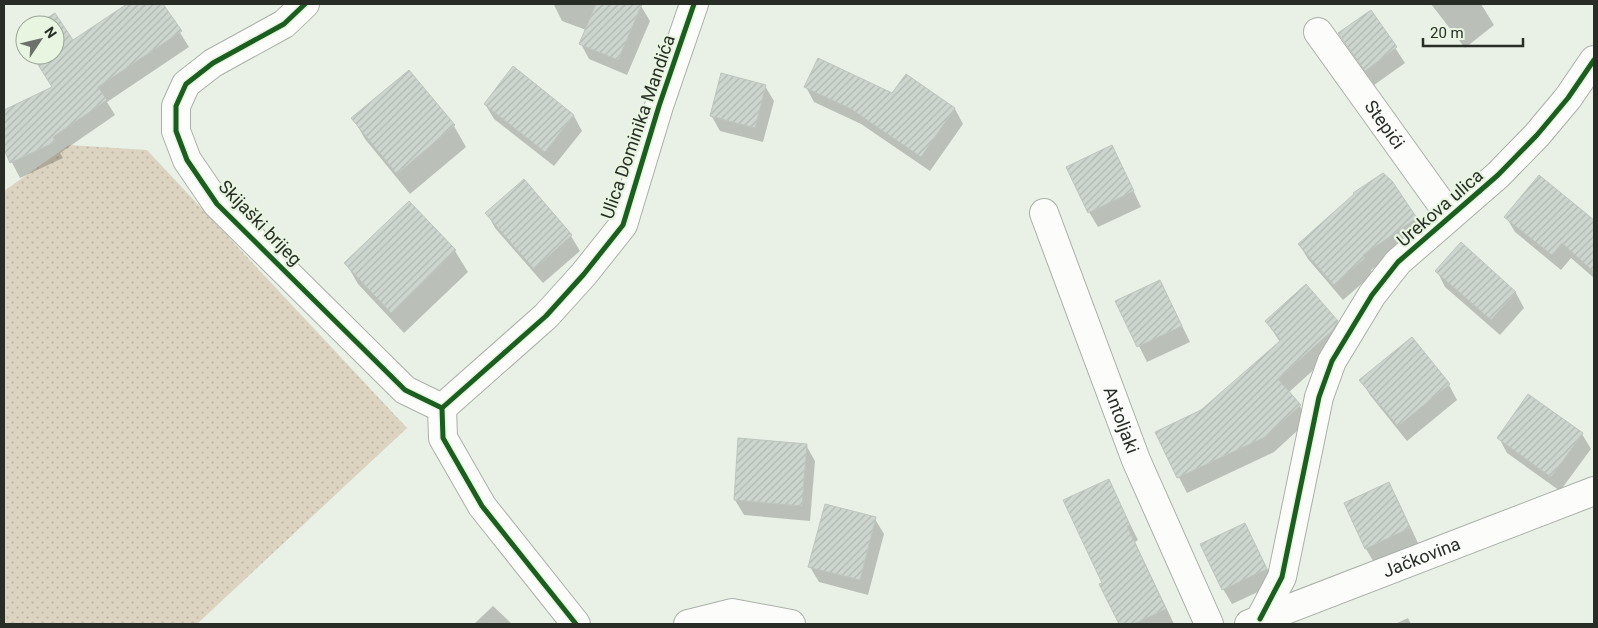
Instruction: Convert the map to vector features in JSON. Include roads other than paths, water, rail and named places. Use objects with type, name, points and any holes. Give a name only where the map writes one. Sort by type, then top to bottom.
[{"type":"street","name":"Skijaški brijeg","points":[[305,4],[284,24],[212,62],[186,84],[176,106],[176,130],[188,160],[217,204],[405,390],[442,408]]},
{"type":"street","name":"Ulica Dominika Mandića","points":[[442,408],[546,316],[584,274],[622,225],[659,106],[694,4]]},
{"type":"street","name":"Stepići","points":[[1318,32],[1450,216]]},
{"type":"street","name":"Urekova ulica","points":[[1255,622],[1282,577],[1319,397],[1332,361],[1372,296],[1398,262],[1498,175],[1537,135],[1568,98],[1594,60]]},
{"type":"street","name":"Antoljaki","points":[[1044,213],[1136,460],[1209,624]]},
{"type":"street","points":[[442,408],[444,438],[482,506],[576,624]]},
{"type":"street","name":"Jačkovina","points":[[1255,622],[1594,491]]},
{"type":"street","points":[[688,624],[732,612],[791,624]]}]
